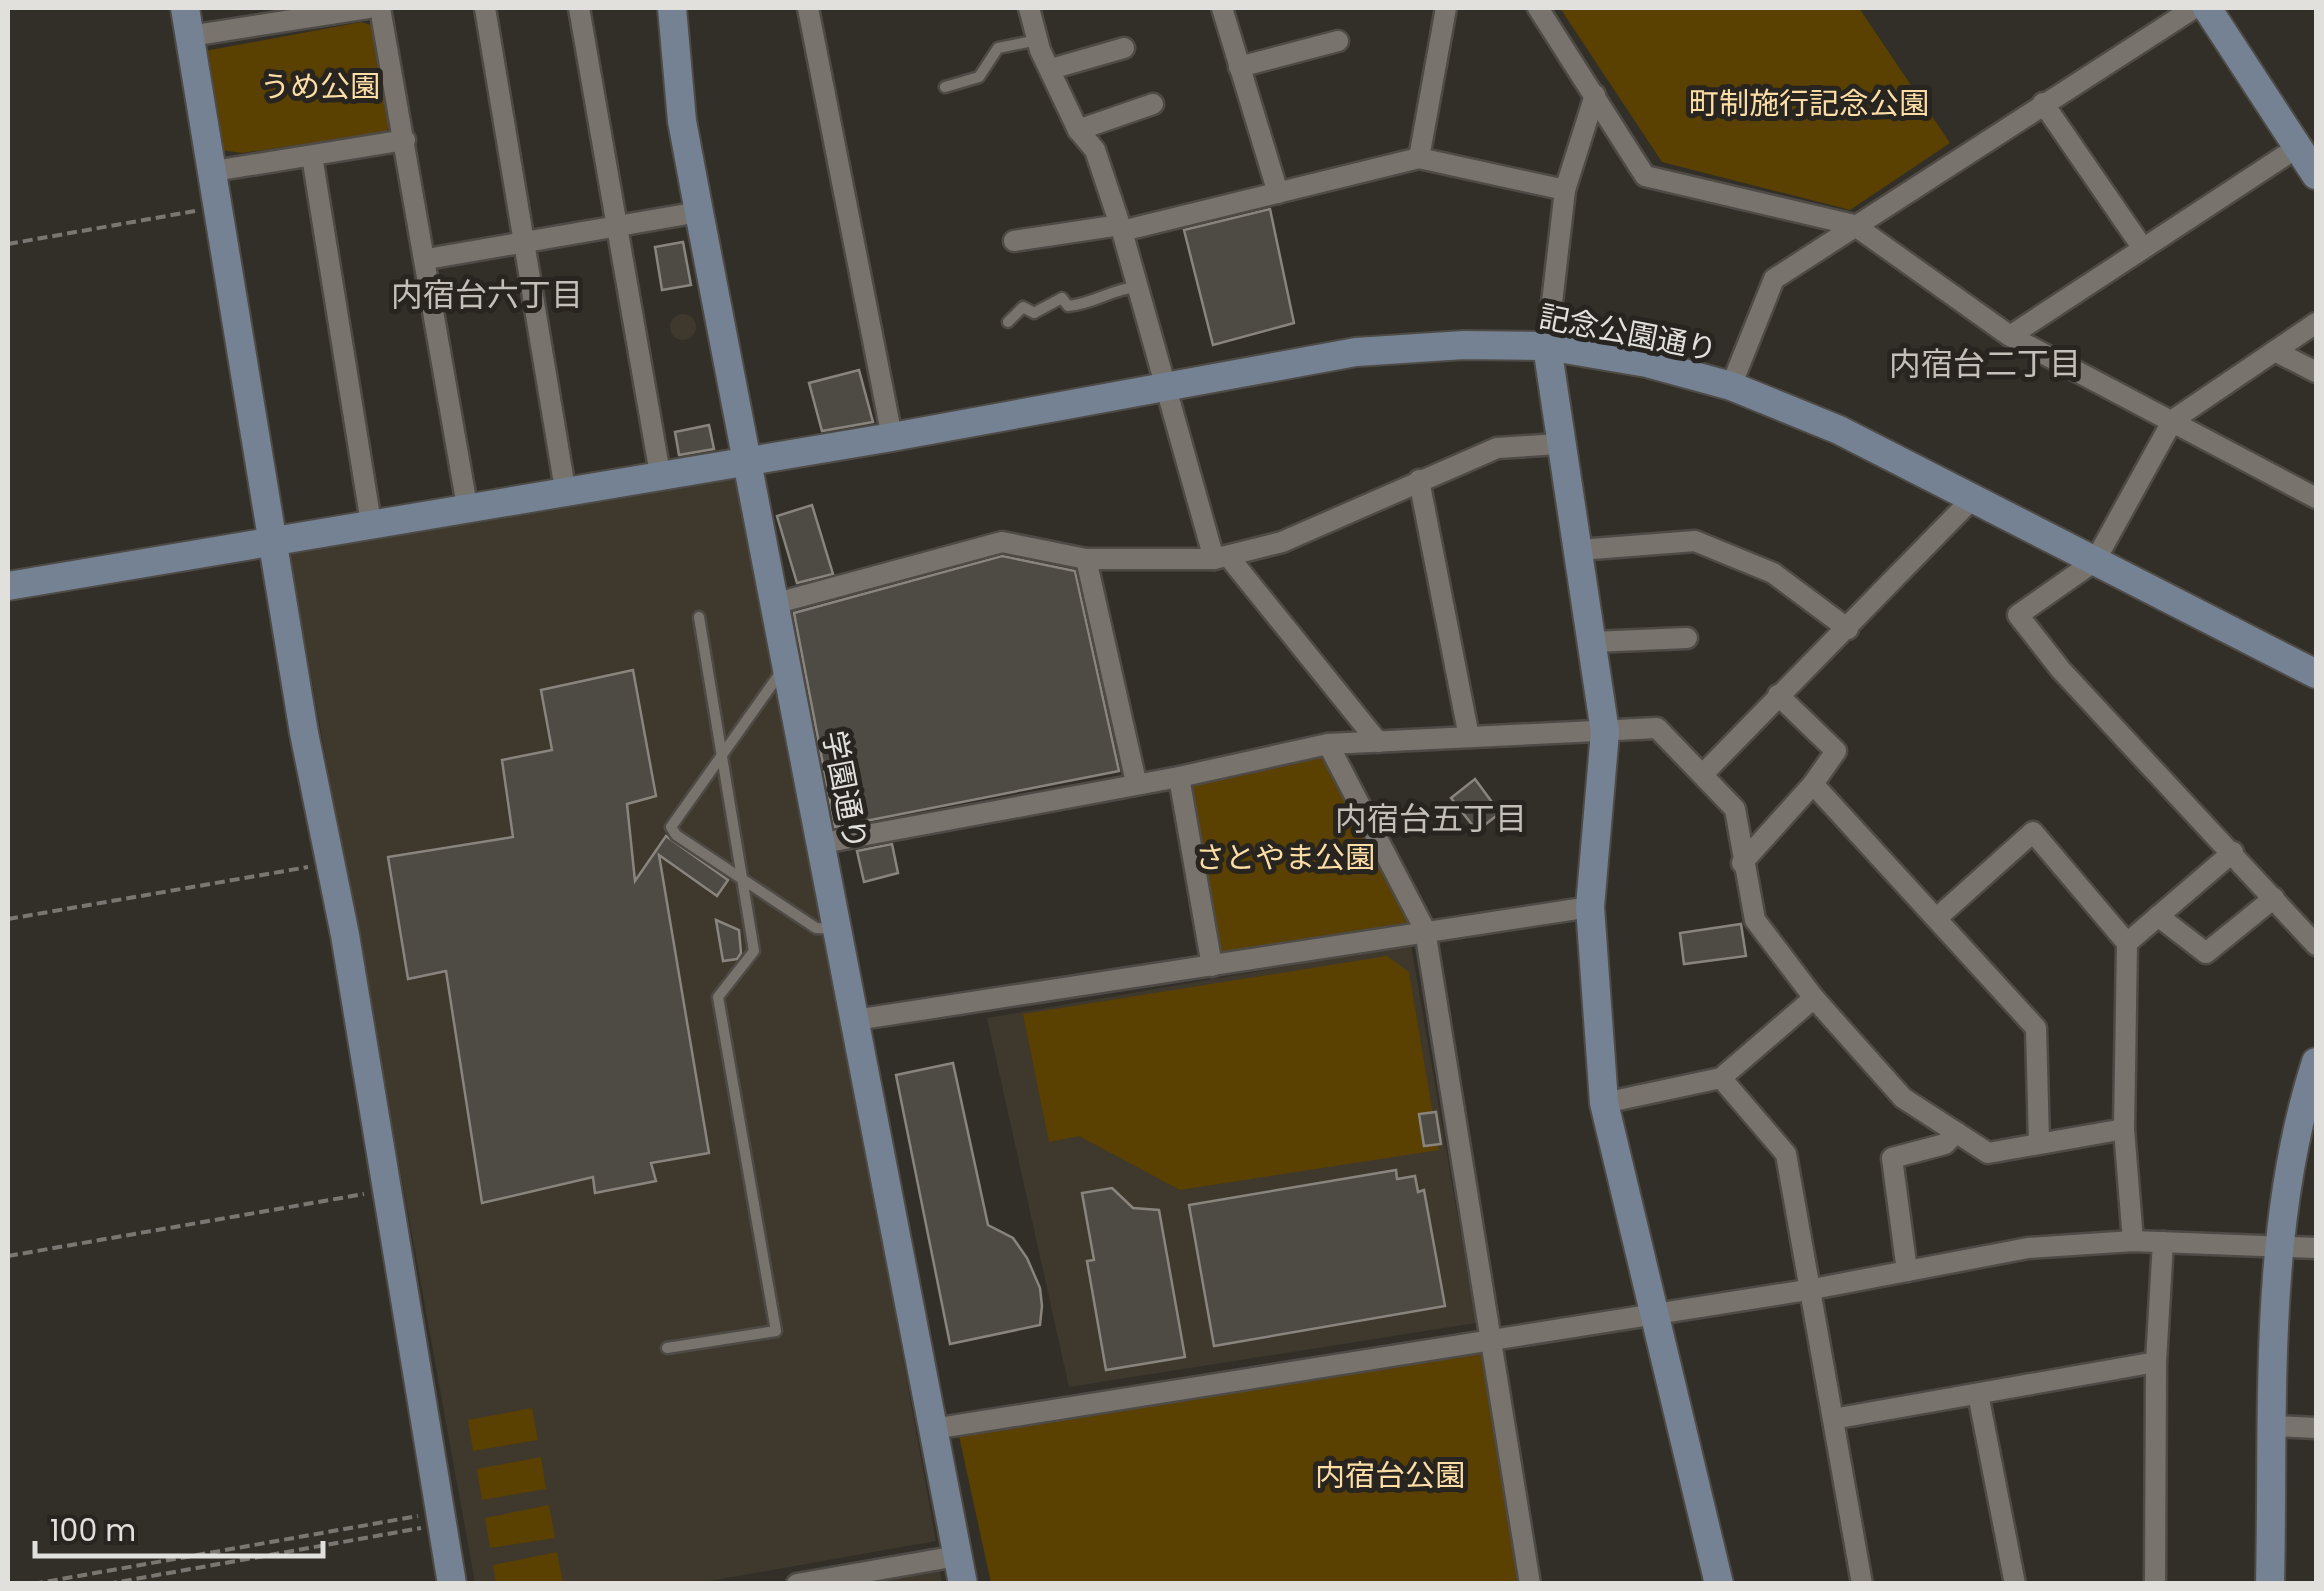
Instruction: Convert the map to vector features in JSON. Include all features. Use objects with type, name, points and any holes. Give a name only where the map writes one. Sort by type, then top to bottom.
[{"type":"street","points":[[185,8],[304,734],[332,863],[452,1584]]},
{"type":"street","points":[[190,36],[368,8]]},
{"type":"street","points":[[380,8],[428,258],[468,506]]},
{"type":"street","points":[[485,8],[564,489]]},
{"type":"street","points":[[579,8],[660,474]]},
{"type":"street","name":"学園通り","points":[[672,8],[682,121],[750,460],[962,1584]]},
{"type":"street","points":[[808,8],[892,437]]},
{"type":"street","points":[[1029,8],[1078,130],[1095,150],[1121,228],[1164,389],[1221,558],[1378,742]]},
{"type":"street","points":[[1222,8],[1278,193]]},
{"type":"street","points":[[1418,158],[1446,8]]},
{"type":"street","points":[[1538,8],[1646,176],[1854,225],[2010,336],[2316,498]]},
{"type":"street","points":[[1732,386],[1774,279],[2194,8]]},
{"type":"street","points":[[2207,8],[2316,176]]},
{"type":"street","points":[[1239,67],[1338,42]]},
{"type":"street","points":[[1050,68],[1124,48]]},
{"type":"street","points":[[1595,95],[1564,190],[1547,346],[1604,732],[1590,907],[1604,1103],[1719,1584]]},
{"type":"street","points":[[2043,103],[2142,248]]},
{"type":"street","points":[[1078,130],[1153,104]]},
{"type":"street","points":[[214,171],[405,140]]},
{"type":"street","points":[[2010,336],[2298,148]]},
{"type":"street","points":[[312,156],[371,523]]},
{"type":"street","points":[[1014,241],[1121,228],[1418,158],[1564,190]]},
{"type":"street","points":[[428,258],[699,212]]},
{"type":"street","points":[[2316,323],[2173,420],[2094,561],[2018,615],[2061,670],[2316,944]]},
{"type":"street","name":"記念公園通り","points":[[8,586],[564,489],[892,437],[1356,352],[1464,345],[1547,346],[1647,363],[1732,386],[1839,430],[1975,496],[2316,674]]},
{"type":"street","points":[[2275,351],[2316,372]]},
{"type":"street","points":[[776,602],[1002,542],[1086,559],[1221,558],[1282,542],[1497,448],[1559,444]]},
{"type":"street","points":[[1419,480],[1469,737]]},
{"type":"street","points":[[1704,772],[1975,496]]},
{"type":"street","points":[[1579,550],[1695,541],[1773,574],[1848,629]]},
{"type":"street","points":[[1086,559],[1136,782]]},
{"type":"street","points":[[1592,642],[1686,638]]},
{"type":"street","points":[[1742,863],[1836,752],[1778,696]]},
{"type":"street","points":[[822,843],[1179,777],[1328,744],[1657,728],[1735,808],[1754,920],[1814,998],[1903,1098],[1988,1154],[2124,1128]]},
{"type":"street","points":[[1328,744],[1425,930],[1530,1584]]},
{"type":"street","points":[[1179,777],[1212,966]]},
{"type":"street","points":[[1812,784],[2036,1028],[2040,1143]]},
{"type":"street","points":[[1938,917],[2033,832],[2128,942],[2124,1128],[2133,1240]]},
{"type":"street","points":[[2128,942],[2233,852]]},
{"type":"street","points":[[2158,916],[2206,953],[2274,898]]},
{"type":"street","points":[[855,1020],[1590,907]]},
{"type":"street","points":[[1604,1103],[1721,1078],[1814,998]]},
{"type":"street","points":[[2270,1584],[2279,1248],[2294,1130],[2316,1062]]},
{"type":"street","points":[[1721,1078],[1786,1154],[1813,1289],[1862,1584]]},
{"type":"street","points":[[1907,1271],[1892,1158],[1945,1144],[1956,1132]]},
{"type":"street","points":[[933,1429],[1813,1289],[2028,1248],[2133,1240],[2316,1248]]},
{"type":"street","points":[[2154,1584],[2156,1362],[2162,1242]]},
{"type":"street","points":[[1832,1419],[2156,1362]]},
{"type":"street","points":[[1978,1394],[2015,1584]]},
{"type":"street","points":[[2274,1426],[2316,1428]]},
{"type":"street","points":[[797,1584],[869,1577],[957,1556]]},
{"type":"lane","points":[[945,87],[979,77],[998,48],[1039,40]]},
{"type":"lane","points":[[1008,322],[1023,307],[1034,313],[1062,298],[1068,306],[1087,304],[1116,288],[1137,288]]},
{"type":"lane","points":[[667,1348],[776,1331],[718,998],[754,951],[699,617]]},
{"type":"lane","points":[[786,664],[672,827],[676,835],[816,928],[838,929]]},
{"type":"path","points":[[8,244],[218,207]]},
{"type":"path","points":[[8,919],[332,863]]},
{"type":"path","points":[[8,1256],[388,1188]]},
{"type":"path","points":[[33,1584],[419,1516],[432,1522],[420,1528],[107,1584]]},
{"type":"shaded area","points":[[683,314],[692,318],[696,327],[692,336],[683,340],[674,336],[670,327],[674,318]]},
{"type":"shaded area","points":[[742,473],[936,1541],[699,1583],[475,1583],[289,554]]},
{"type":"shaded area","points":[[1411,945],[1476,1323],[1069,1387],[987,1018]]},
{"type":"shaded area","points":[[939,1566],[942,1583],[875,1583],[874,1577]]},
{"type":"green space","name":"町制施行記念公園","points":[[1560,8],[1859,8],[1950,143],[1850,210],[1662,162]]},
{"type":"green space","name":"うめ公園","points":[[361,22],[375,26],[392,123],[385,133],[242,153],[221,150],[205,51]]},
{"type":"green space","name":"さとやま公園","points":[[1328,744],[1425,930],[1212,966],[1179,777]]},
{"type":"green space","points":[[1387,956],[1409,972],[1439,1150],[1180,1190],[1079,1136],[1049,1142],[1023,1014]]},
{"type":"green space","name":"内宿台公園","points":[[1481,1349],[1522,1583],[991,1583],[959,1436]]},
{"type":"green space","points":[[532,1408],[538,1440],[473,1451],[468,1420]]},
{"type":"green space","points":[[541,1457],[546,1489],[482,1500],[477,1469]]},
{"type":"green space","points":[[549,1505],[555,1538],[490,1548],[485,1518]]},
{"type":"green space","points":[[557,1552],[563,1583],[496,1583],[493,1565]]},
{"type":"building","points":[[1270,209],[1294,323],[1213,345],[1184,230]]},
{"type":"building","points":[[683,242],[691,285],[662,290],[655,247]]},
{"type":"building","points":[[859,370],[873,422],[822,431],[809,383]]},
{"type":"building","points":[[709,425],[714,449],[679,455],[675,432]]},
{"type":"building","points":[[812,505],[833,574],[797,583],[777,516]]},
{"type":"building","points":[[1002,556],[1075,571],[1119,771],[835,827],[794,613]]},
{"type":"building","points":[[633,670],[656,796],[627,804],[635,881],[666,836],[728,880],[717,896],[659,855],[709,1153],[651,1163],[656,1181],[595,1193],[593,1177],[482,1203],[446,971],[408,979],[388,857],[513,837],[502,760],[552,750],[541,690]]},
{"type":"building","points":[[1475,779],[1500,813],[1477,831],[1451,798]]},
{"type":"building","points":[[892,844],[898,873],[864,882],[857,851]]},
{"type":"building","points":[[716,920],[739,930],[741,953],[737,959],[723,961]]},
{"type":"building","points":[[1741,924],[1746,956],[1684,964],[1680,933]]},
{"type":"building","points":[[953,1063],[988,1225],[1013,1238],[1027,1258],[1040,1288],[1042,1306],[1040,1325],[950,1344],[896,1075]]},
{"type":"building","points":[[1436,1112],[1441,1144],[1424,1146],[1419,1114]]},
{"type":"building","points":[[1396,1170],[1397,1179],[1415,1176],[1418,1192],[1424,1190],[1445,1306],[1214,1346],[1189,1205]]},
{"type":"building","points":[[1112,1188],[1133,1208],[1159,1210],[1185,1357],[1106,1370],[1087,1261],[1094,1260],[1082,1193]]},
{"type":"district","name":"内宿台六丁目","points":[[487,294]]},
{"type":"district","name":"内宿台二丁目","points":[[1985,363]]},
{"type":"district","name":"内宿台五丁目","points":[[1431,818]]}]
